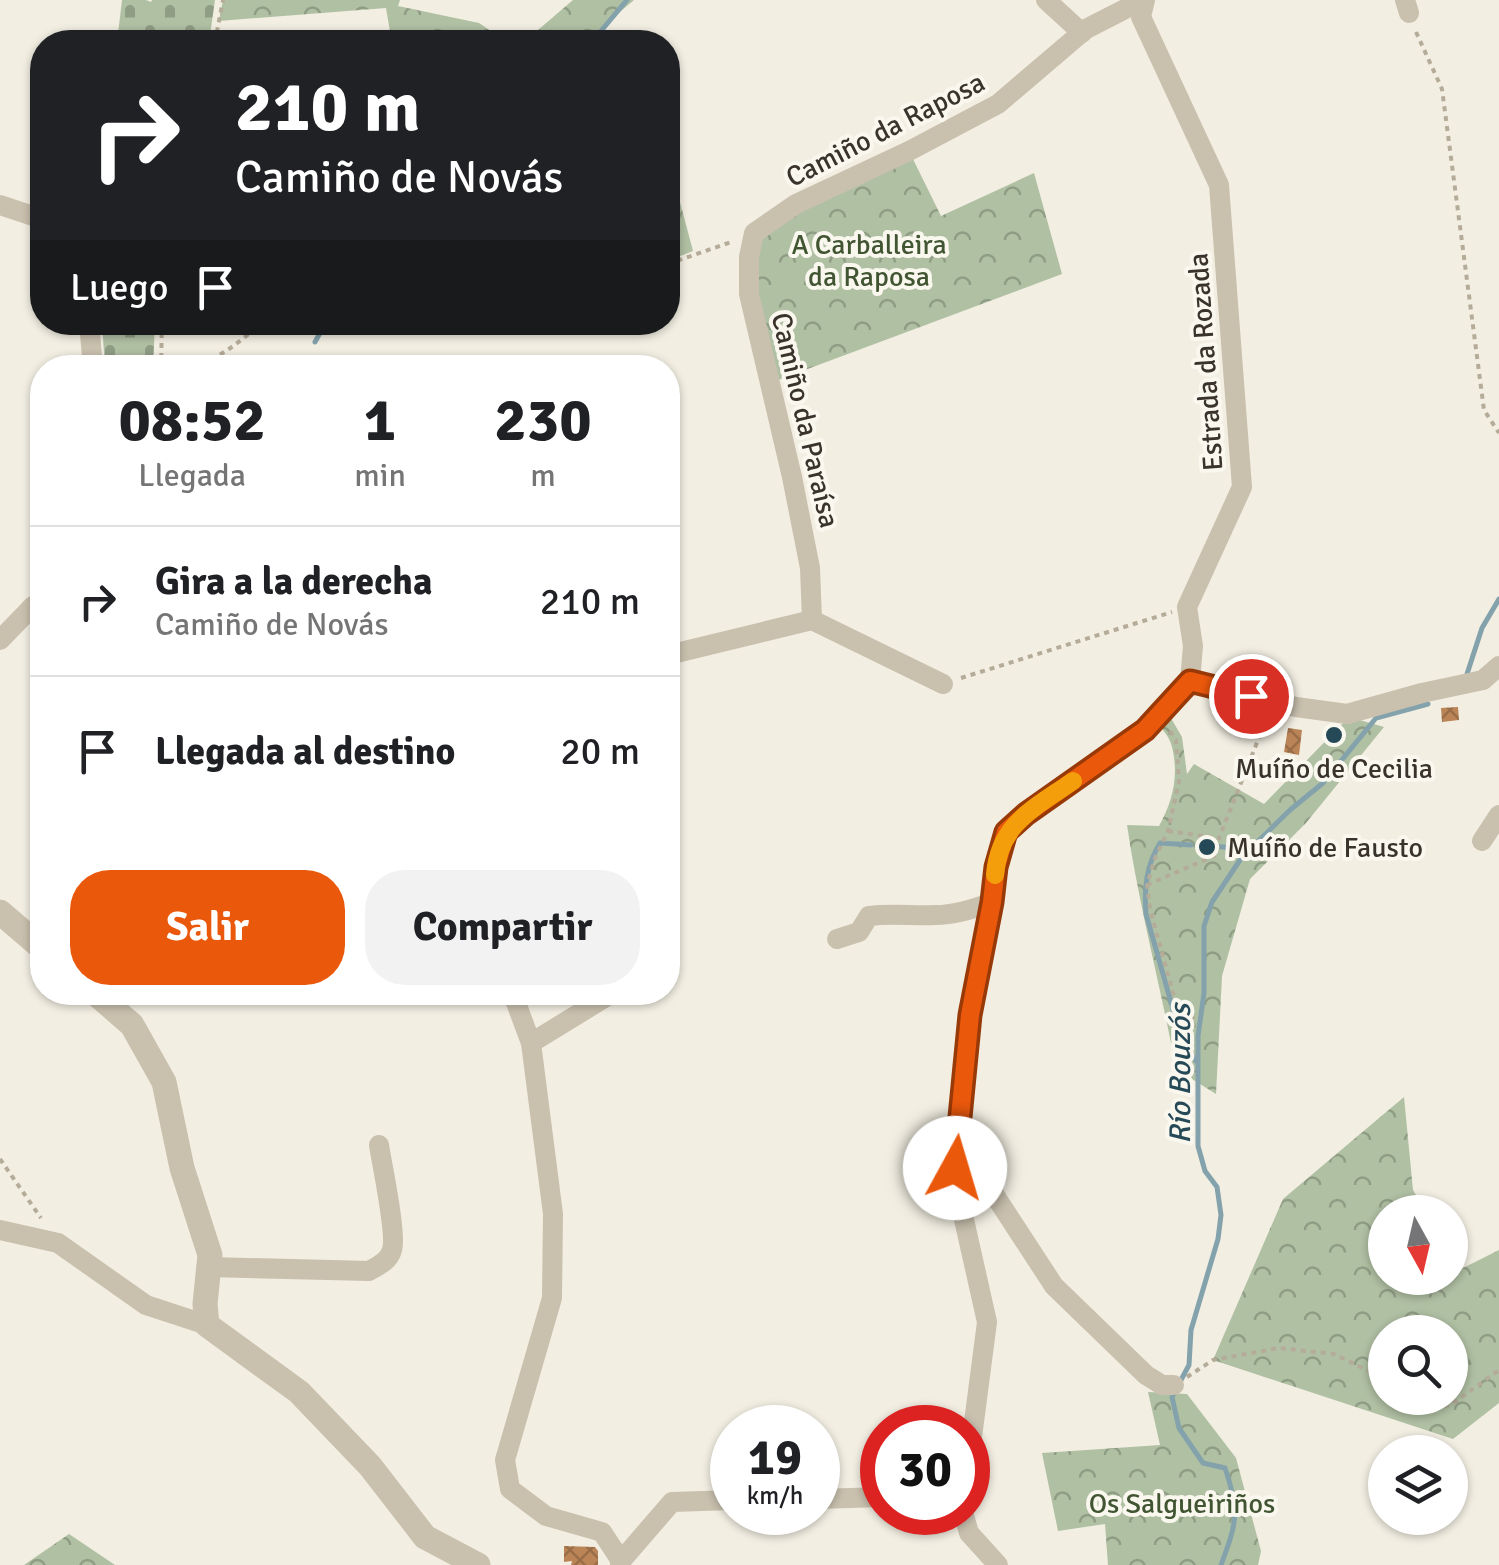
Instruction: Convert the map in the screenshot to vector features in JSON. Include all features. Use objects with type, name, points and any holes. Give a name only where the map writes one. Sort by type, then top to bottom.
[{"type":"street","points":[[1046,0],[1082,32]]},
{"type":"street","name":"Camiño da Raposa","points":[[754,233],[796,204],[998,104],[1082,32],[1127,8],[1134,0]]},
{"type":"street","name":"Estrada da Rozada","points":[[1146,0],[1141,18],[1219,184],[1242,487],[1187,607]]},
{"type":"street","points":[[0,204],[30,215]]},
{"type":"street","name":"Camiño da Paraísa","points":[[754,233],[749,294],[810,568],[812,620]]},
{"type":"street","points":[[976,1405],[987,1322],[955,1168],[970,1015],[996,867],[1006,832],[1145,730],[1190,681],[1193,646],[1187,607]]},
{"type":"street","points":[[0,640],[30,609]]},
{"type":"street","points":[[680,652],[812,620],[942,684]]},
{"type":"street","points":[[1190,681],[1273,702],[1347,714],[1483,680],[1499,666]]},
{"type":"street","points":[[1482,841],[1499,815]]},
{"type":"street","points":[[837,939],[859,932],[869,916],[937,916],[992,902]]},
{"type":"street","points":[[0,912],[30,938]]},
{"type":"street","points":[[109,1005],[132,1026],[164,1082],[182,1168],[210,1256],[207,1325]]},
{"type":"street","points":[[517,1005],[531,1042],[553,1214],[552,1298],[505,1460],[510,1489],[546,1516],[602,1532],[620,1563],[672,1502],[710,1501]]},
{"type":"street","points":[[531,1042],[592,1005]]},
{"type":"street","points":[[209,1267],[369,1271],[382,1264],[390,1254],[393,1237],[379,1145]]},
{"type":"street","points":[[955,1168],[990,1188],[1054,1286],[1146,1375],[1162,1385],[1180,1381]]},
{"type":"street","points":[[0,1230],[58,1243],[146,1305],[207,1325],[299,1392],[370,1466],[425,1536],[478,1565]]},
{"type":"street","points":[[971,1535],[998,1565]]},
{"type":"path","points":[[218,30],[222,0]]},
{"type":"path","points":[[1407,7],[1421,48],[1442,89],[1484,410],[1499,433]]},
{"type":"path","points":[[680,260],[754,233]]},
{"type":"path","points":[[223,355],[249,335]]},
{"type":"path","points":[[942,684],[1187,607]]},
{"type":"path","points":[[1147,885],[1216,854],[1273,702]]},
{"type":"path","points":[[1160,714],[1176,740],[1180,781],[1167,834],[1147,885],[1186,1040]]},
{"type":"path","points":[[1167,834],[1219,839]]},
{"type":"path","points":[[1178,1008],[1191,1009],[1193,1019]]},
{"type":"path","points":[[0,1159],[58,1243]]},
{"type":"path","points":[[1180,1381],[1213,1360],[1279,1348],[1334,1354],[1368,1371]]},
{"type":"path","points":[[1468,1393],[1499,1370]]},
{"type":"green space","points":[[122,0],[215,0],[211,30],[118,30]]},
{"type":"green space","points":[[223,0],[400,0],[398,6],[479,23],[489,30],[390,30],[386,8],[219,21]]},
{"type":"green space","points":[[573,0],[634,0],[598,30],[538,30]]},
{"type":"green space","name":"A Carballeira da Raposa","points":[[909,151],[941,216],[1034,173],[1062,274],[770,383],[749,294],[754,233]]},
{"type":"green space","points":[[680,202],[693,251],[680,256]]},
{"type":"green space","points":[[103,335],[154,335],[154,355],[104,355]]},
{"type":"green space","points":[[1165,708],[1182,737],[1187,774],[1194,764],[1264,804],[1349,717],[1384,727],[1306,823],[1250,879],[1222,976],[1216,1094],[1176,1069],[1127,825],[1159,826],[1168,807],[1175,778],[1172,747],[1155,719]]},
{"type":"green space","points":[[1404,1097],[1416,1195],[1368,1195],[1368,1295],[1468,1295],[1468,1266],[1499,1250],[1499,1403],[1458,1435],[1441,1435],[1380,1415],[1468,1415],[1468,1315],[1368,1315],[1368,1411],[1213,1360],[1283,1199]]},
{"type":"green space","name":"Os Salgueiriños","points":[[1148,1392],[1187,1394],[1236,1458],[1261,1551],[1258,1565],[1108,1565],[1105,1524],[1058,1531],[1042,1453],[1160,1445]]},
{"type":"green space","points":[[69,1534],[115,1565],[24,1565]]},
{"type":"building","points":[[1458,707],[1459,720],[1442,722],[1441,708]]},
{"type":"building","points":[[1288,728],[1302,730],[1299,755],[1284,752]]},
{"type":"building","name":"Muíño de Fausto","points":[[1201,838],[1215,840],[1213,855],[1199,853]]},
{"type":"building","points":[[564,1546],[595,1547],[598,1565],[564,1562]]},
{"type":"waterway","points":[[602,30],[627,0]]},
{"type":"waterway","points":[[315,342],[319,335]]},
{"type":"waterway","name":"Río Bouzós","points":[[1467,674],[1482,628],[1499,599]]},
{"type":"waterway","name":"Río Bouzós","points":[[1221,1565],[1235,1517],[1230,1483],[1225,1468],[1203,1463],[1179,1428],[1172,1397],[1189,1365],[1191,1330],[1218,1239],[1221,1215],[1217,1187],[1205,1171],[1198,1146],[1204,926],[1212,902],[1242,857],[1323,783],[1376,718],[1428,704]]},
{"type":"waterway","points":[[1191,845],[1160,843],[1149,869],[1145,904],[1182,1041],[1196,1061]]},
{"type":"waterway","points":[[1215,846],[1247,850]]},
{"type":"slow traffic","points":[[995,875],[1006,832],[1073,781]]},
{"type":"place","name":"Muíño de Cecilia","points":[[1334,735]]},
{"type":"place","name":"Muíño de Fausto","points":[[1207,847]]},
{"type":"route","points":[[955,1168],[970,1015],[996,867],[1006,832],[1145,730],[1190,681],[1251,696]]}]
